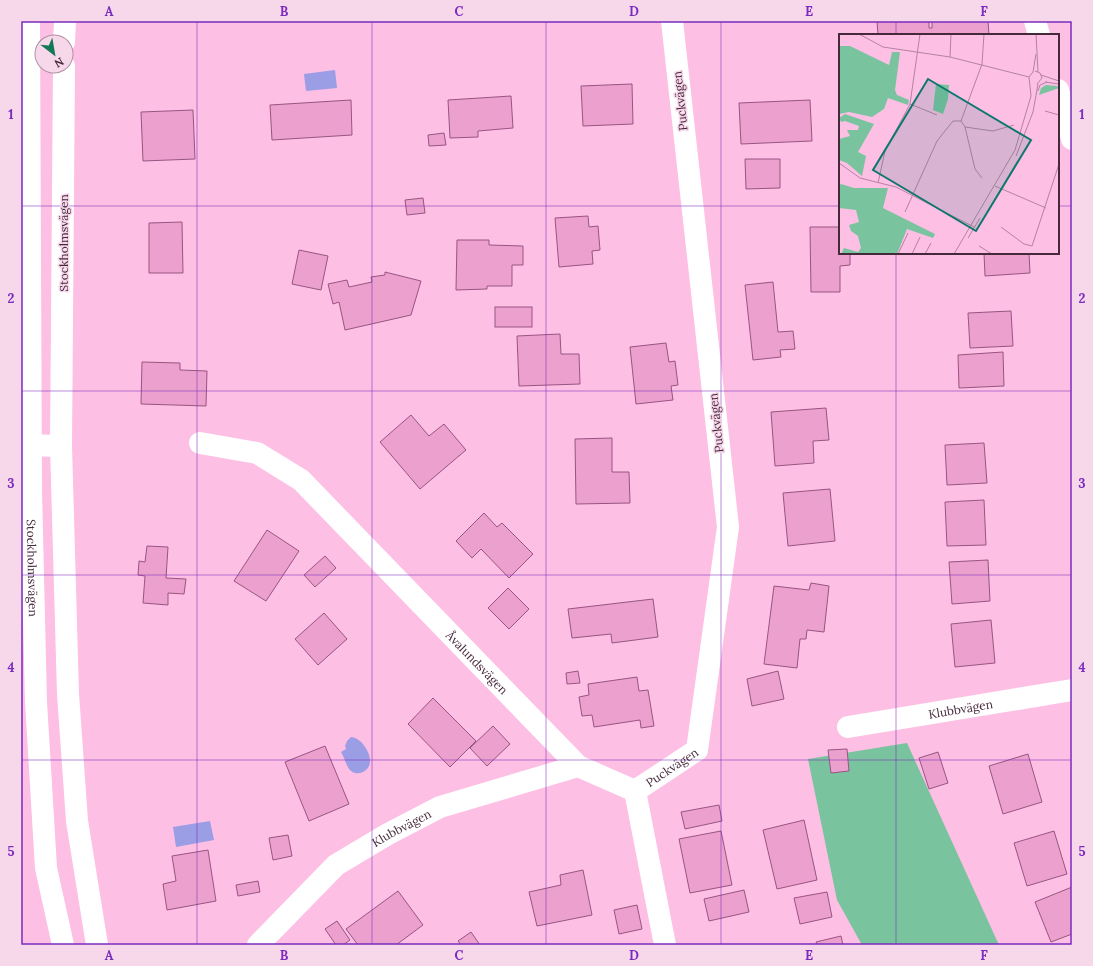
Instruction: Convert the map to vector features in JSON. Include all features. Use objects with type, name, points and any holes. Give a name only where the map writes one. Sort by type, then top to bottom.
[{"type":"street","name":"Stockholmsvägen","points":[[29,21],[26,444],[31,491],[36,702],[46,868],[63,945]]},
{"type":"street","points":[[64,21],[64,34]]},
{"type":"street","name":"Puckvägen","points":[[635,791],[697,750],[728,527],[672,21]]},
{"type":"street","points":[[1035,21],[1039,34]]},
{"type":"street","name":"Stockholmsvägen","points":[[64,74],[61,446],[68,694],[77,820],[97,945]]},
{"type":"street","points":[[1059,94],[1072,139]]},
{"type":"street","name":"Åvalundsvägen","points":[[200,443],[257,453],[301,480],[578,766],[635,791]]},
{"type":"street","points":[[26,444],[61,446]]},
{"type":"street","name":"Klubbvägen","points":[[848,727],[1072,690]]},
{"type":"street","name":"Klubbvägen","points":[[258,945],[336,865],[388,834],[440,807],[578,766]]},
{"type":"street","points":[[635,791],[665,945]]},
{"type":"green space","points":[[907,743],[999,945],[862,945],[837,900],[808,759]]},
{"type":"water","points":[[335,70],[337,88],[306,91],[304,74]]},
{"type":"water","points":[[351,737],[362,743],[369,754],[369,766],[361,773],[355,773],[349,769],[341,752],[346,749],[345,746],[347,741]]},
{"type":"water","points":[[210,821],[214,840],[176,847],[173,827]]},
{"type":"building","points":[[877,21],[929,21],[929,28],[932,28],[932,21],[988,21],[989,34],[878,34]]},
{"type":"building","points":[[632,84],[633,124],[583,126],[581,86]]},
{"type":"building","points":[[511,96],[513,128],[478,131],[478,137],[450,138],[448,100]]},
{"type":"building","points":[[351,100],[352,135],[272,140],[270,105]]},
{"type":"building","points":[[810,100],[812,141],[741,144],[739,103]]},
{"type":"building","points":[[193,110],[195,159],[143,161],[141,112]]},
{"type":"building","points":[[444,133],[446,145],[429,146],[428,135]]},
{"type":"building","points":[[745,159],[780,159],[780,188],[746,189]]},
{"type":"building","points":[[423,198],[425,213],[407,215],[405,200]]},
{"type":"building","points":[[588,216],[589,227],[598,226],[600,250],[592,251],[593,264],[559,267],[555,218]]},
{"type":"building","points":[[182,222],[183,273],[149,273],[149,223]]},
{"type":"building","points":[[810,227],[839,227],[839,254],[850,254],[850,265],[840,266],[840,292],[811,292]]},
{"type":"building","points":[[457,240],[489,240],[489,245],[523,246],[523,265],[512,265],[512,286],[487,286],[487,289],[456,290]]},
{"type":"building","points":[[299,250],[328,256],[321,290],[292,284]]},
{"type":"building","points":[[984,254],[1029,254],[1030,273],[985,276]]},
{"type":"building","points":[[385,272],[421,281],[411,315],[345,330],[339,302],[333,304],[328,284],[347,280],[349,287],[372,282],[371,277],[385,275]]},
{"type":"building","points":[[773,282],[778,332],[793,331],[795,349],[780,350],[781,357],[753,360],[745,285]]},
{"type":"building","points":[[495,307],[532,307],[532,327],[495,327]]},
{"type":"building","points":[[1011,311],[1013,346],[970,348],[968,313]]},
{"type":"building","points":[[560,334],[561,354],[579,354],[580,384],[519,386],[517,336]]},
{"type":"building","points":[[666,343],[669,362],[675,361],[678,385],[671,386],[673,400],[636,404],[630,347]]},
{"type":"building","points":[[1003,352],[1004,386],[959,388],[958,355]]},
{"type":"building","points":[[142,362],[180,363],[180,370],[207,371],[206,406],[141,404]]},
{"type":"building","points":[[826,408],[829,440],[813,441],[814,463],[775,466],[771,412]]},
{"type":"building","points":[[411,415],[429,436],[444,424],[466,450],[420,489],[380,442]]},
{"type":"building","points":[[612,438],[612,472],[629,472],[630,503],[576,504],[575,439]]},
{"type":"building","points":[[984,443],[987,483],[947,485],[945,445]]},
{"type":"building","points":[[830,489],[835,541],[788,546],[783,493]]},
{"type":"building","points":[[984,500],[986,545],[947,546],[945,502]]},
{"type":"building","points":[[484,513],[497,527],[502,523],[533,554],[509,578],[481,549],[472,558],[456,541]]},
{"type":"building","points":[[267,530],[299,551],[266,601],[234,581]]},
{"type":"building","points":[[147,546],[168,547],[166,578],[186,579],[184,594],[168,593],[168,605],[143,603],[145,576],[138,575],[139,561],[145,562]]},
{"type":"building","points":[[325,556],[336,568],[315,587],[304,575]]},
{"type":"building","points":[[988,560],[990,601],[952,604],[949,562]]},
{"type":"building","points":[[811,583],[829,586],[824,632],[807,630],[806,639],[800,639],[797,668],[764,664],[774,586],[809,590]]},
{"type":"building","points":[[508,588],[529,609],[509,629],[488,608]]},
{"type":"building","points":[[653,599],[658,637],[612,643],[611,634],[572,638],[568,609]]},
{"type":"building","points":[[324,613],[347,639],[318,665],[295,639]]},
{"type":"building","points":[[991,620],[995,663],[955,667],[951,624]]},
{"type":"building","points":[[578,671],[580,683],[567,684],[566,673]]},
{"type":"building","points":[[778,671],[784,699],[752,706],[747,679]]},
{"type":"building","points":[[637,677],[639,691],[648,690],[654,726],[641,728],[640,720],[594,727],[592,715],[582,716],[579,697],[589,695],[588,684]]},
{"type":"building","points":[[433,698],[476,741],[450,767],[408,724]]},
{"type":"building","points":[[493,726],[510,744],[487,766],[470,748]]},
{"type":"building","points":[[325,746],[349,804],[309,821],[285,762]]},
{"type":"building","points":[[847,749],[849,771],[831,773],[828,750]]},
{"type":"building","points":[[938,752],[948,783],[929,789],[919,758]]},
{"type":"building","points":[[1028,754],[1042,802],[1003,814],[989,766]]},
{"type":"building","points":[[719,805],[722,821],[685,829],[681,812]]},
{"type":"building","points":[[804,820],[817,880],[777,889],[763,830]]},
{"type":"building","points":[[721,831],[732,885],[690,893],[679,839]]},
{"type":"building","points":[[1054,831],[1067,874],[1027,886],[1014,843]]},
{"type":"building","points":[[288,835],[292,856],[273,860],[269,838]]},
{"type":"building","points":[[208,850],[216,901],[167,910],[163,884],[176,881],[172,856]]},
{"type":"building","points":[[583,870],[592,915],[537,926],[529,892],[561,885],[560,875]]},
{"type":"building","points":[[258,881],[260,892],[238,896],[236,885]]},
{"type":"building","points":[[1072,887],[1072,934],[1051,942],[1035,902]]},
{"type":"building","points":[[744,890],[749,912],[709,921],[704,899]]},
{"type":"building","points":[[398,891],[423,925],[396,945],[358,945],[346,929]]},
{"type":"building","points":[[827,892],[832,917],[800,924],[794,898]]},
{"type":"building","points":[[637,905],[642,929],[619,934],[614,910]]},
{"type":"building","points":[[337,921],[350,940],[343,945],[336,945],[325,929]]},
{"type":"building","points":[[471,932],[480,945],[461,945],[458,941]]},
{"type":"building","points":[[841,936],[843,945],[817,945],[816,942]]}]
